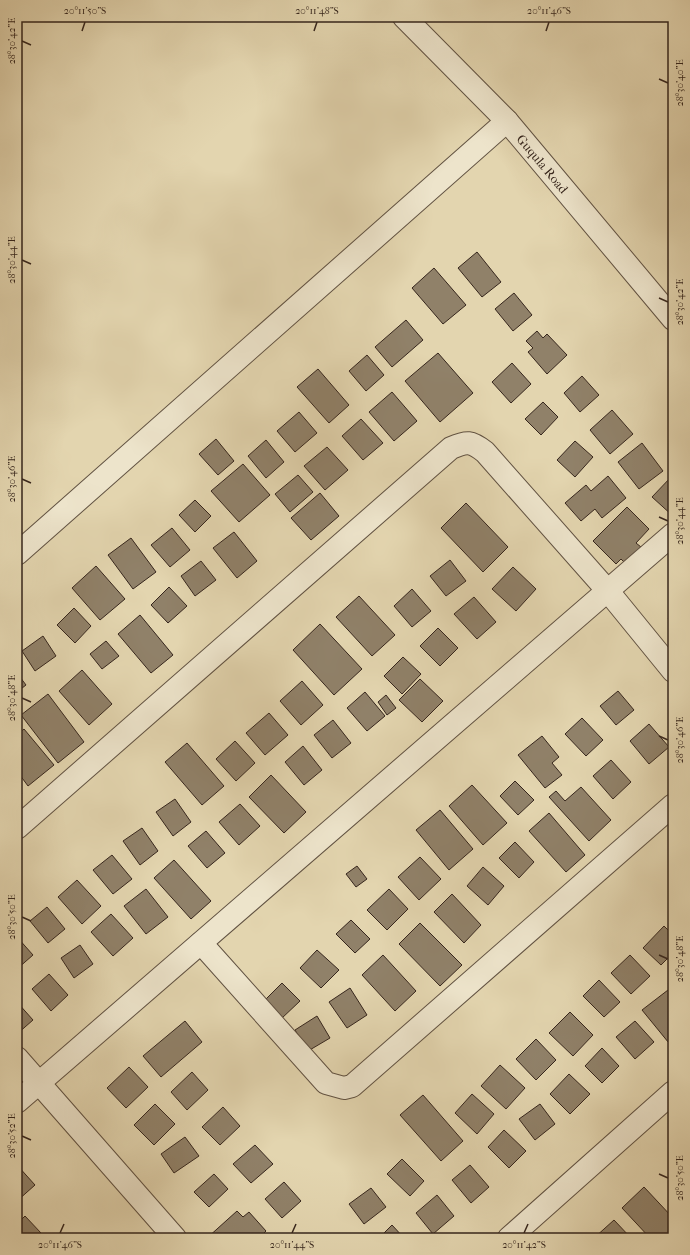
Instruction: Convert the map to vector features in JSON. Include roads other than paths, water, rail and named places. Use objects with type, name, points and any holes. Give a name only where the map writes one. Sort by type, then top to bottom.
[{"type":"street","name":"Guqula Road","points":[[404,17],[507,122],[673,319]]},
{"type":"street","points":[[17,554],[507,122]]},
{"type":"street","points":[[17,828],[451,448],[463,442],[476,445],[485,452],[608,590],[673,671]]},
{"type":"street","points":[[17,1102],[673,534]]},
{"type":"street","points":[[201,943],[326,1083],[344,1088],[352,1086],[673,805]]},
{"type":"street","points":[[17,1058],[38,1084],[175,1238]]},
{"type":"street","points":[[509,1238],[673,1092]]}]
